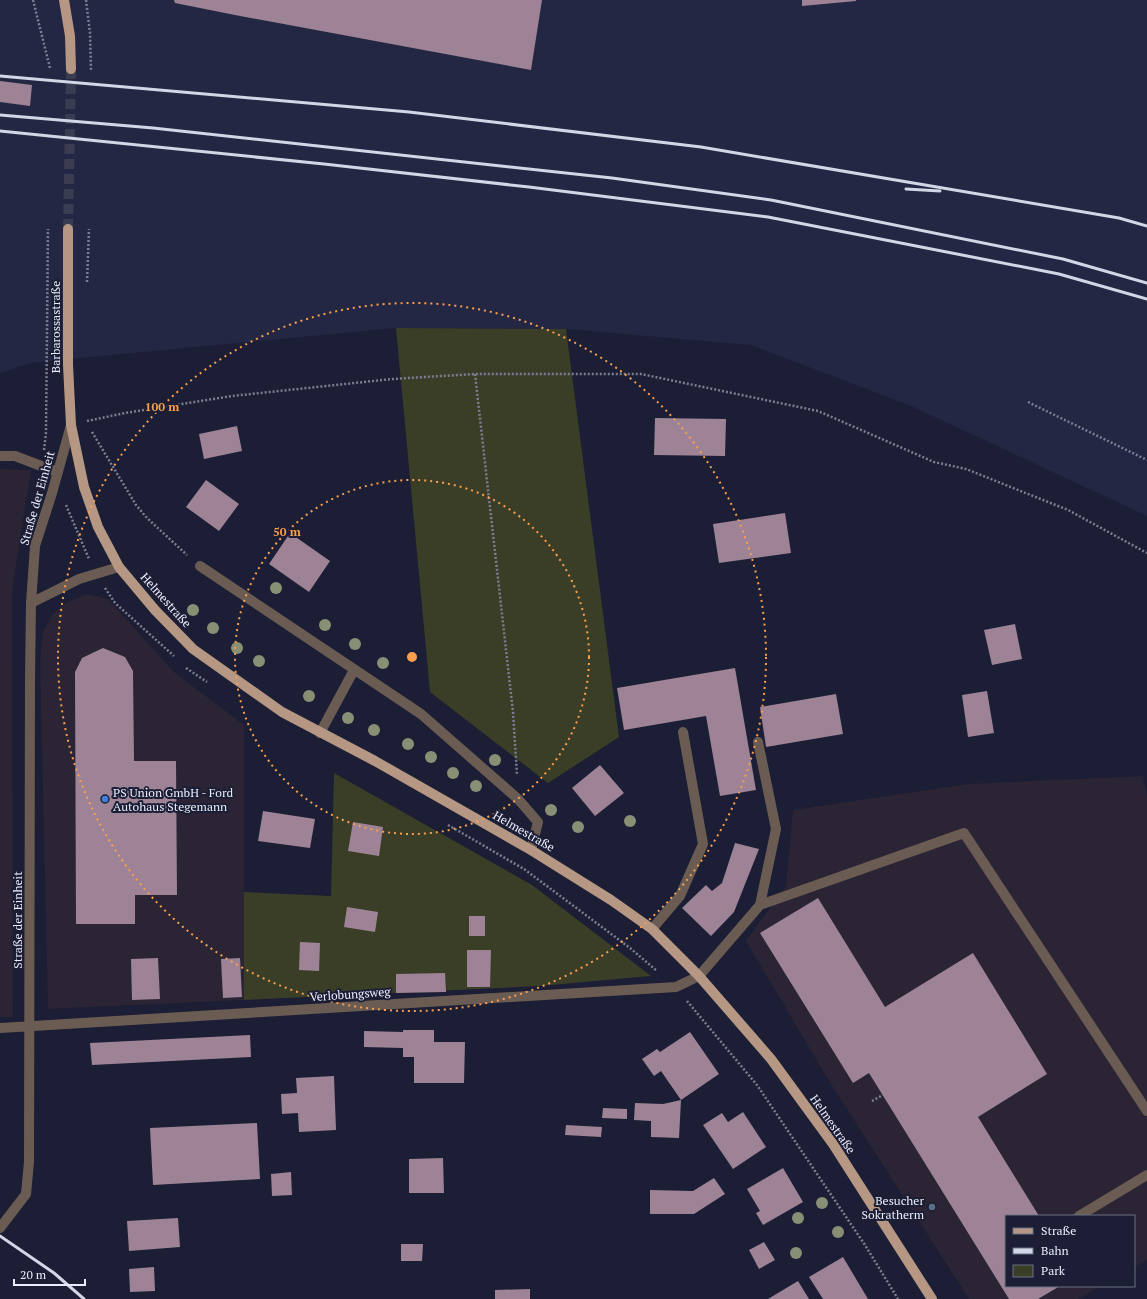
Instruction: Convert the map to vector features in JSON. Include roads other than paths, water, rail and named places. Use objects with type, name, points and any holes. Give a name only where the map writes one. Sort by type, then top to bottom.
[{"type":"main road","points":[[64,0],[70,36],[71,69]]},
{"type":"main road","name":"Barbarossastraße","points":[[68,229],[68,365],[71,425]]},
{"type":"main road","name":"Helmestraße","points":[[71,425],[84,488],[98,527],[119,567],[155,610],[193,649],[282,712],[382,765],[531,850],[604,896],[652,929],[699,976],[771,1059],[833,1144],[932,1299]]},
{"type":"street","name":"Straße der Einheit","points":[[0,1228],[26,1194],[29,1162],[31,603],[35,546],[71,425]]},
{"type":"street","points":[[0,456],[15,456],[57,472]]},
{"type":"street","name":"Helmestraße","points":[[200,566],[421,714],[518,799],[538,822],[531,850]]},
{"type":"street","points":[[31,603],[79,579],[119,567]]},
{"type":"street","points":[[320,733],[354,670]]},
{"type":"street","points":[[652,929],[680,896],[703,844],[684,732]]},
{"type":"street","points":[[699,976],[760,905],[776,829],[758,742]]},
{"type":"street","points":[[760,905],[964,833],[1147,1111]]},
{"type":"street","name":"Verlobungsweg","points":[[0,1028],[676,987],[699,976]]},
{"type":"street","points":[[1081,1215],[1147,1175]]},
{"type":"tunnel","points":[[68,229],[71,69]]},
{"type":"railway","points":[[0,76],[409,112],[701,147],[1119,218],[1147,226]]},
{"type":"railway","points":[[0,115],[153,128],[612,178],[771,200],[1063,259],[1147,283]]},
{"type":"railway","points":[[0,131],[324,164],[529,187],[768,217],[1059,274],[1147,299]]},
{"type":"railway","points":[[906,189],[940,191]]},
{"type":"railway","points":[[0,1236],[54,1273],[84,1299]]},
{"type":"place","name":"PS Union GmbH - Ford Autohaus Stegemann","points":[[105,799]]},
{"type":"place","name":"Besucher Sokratherm","points":[[932,1207]]}]
